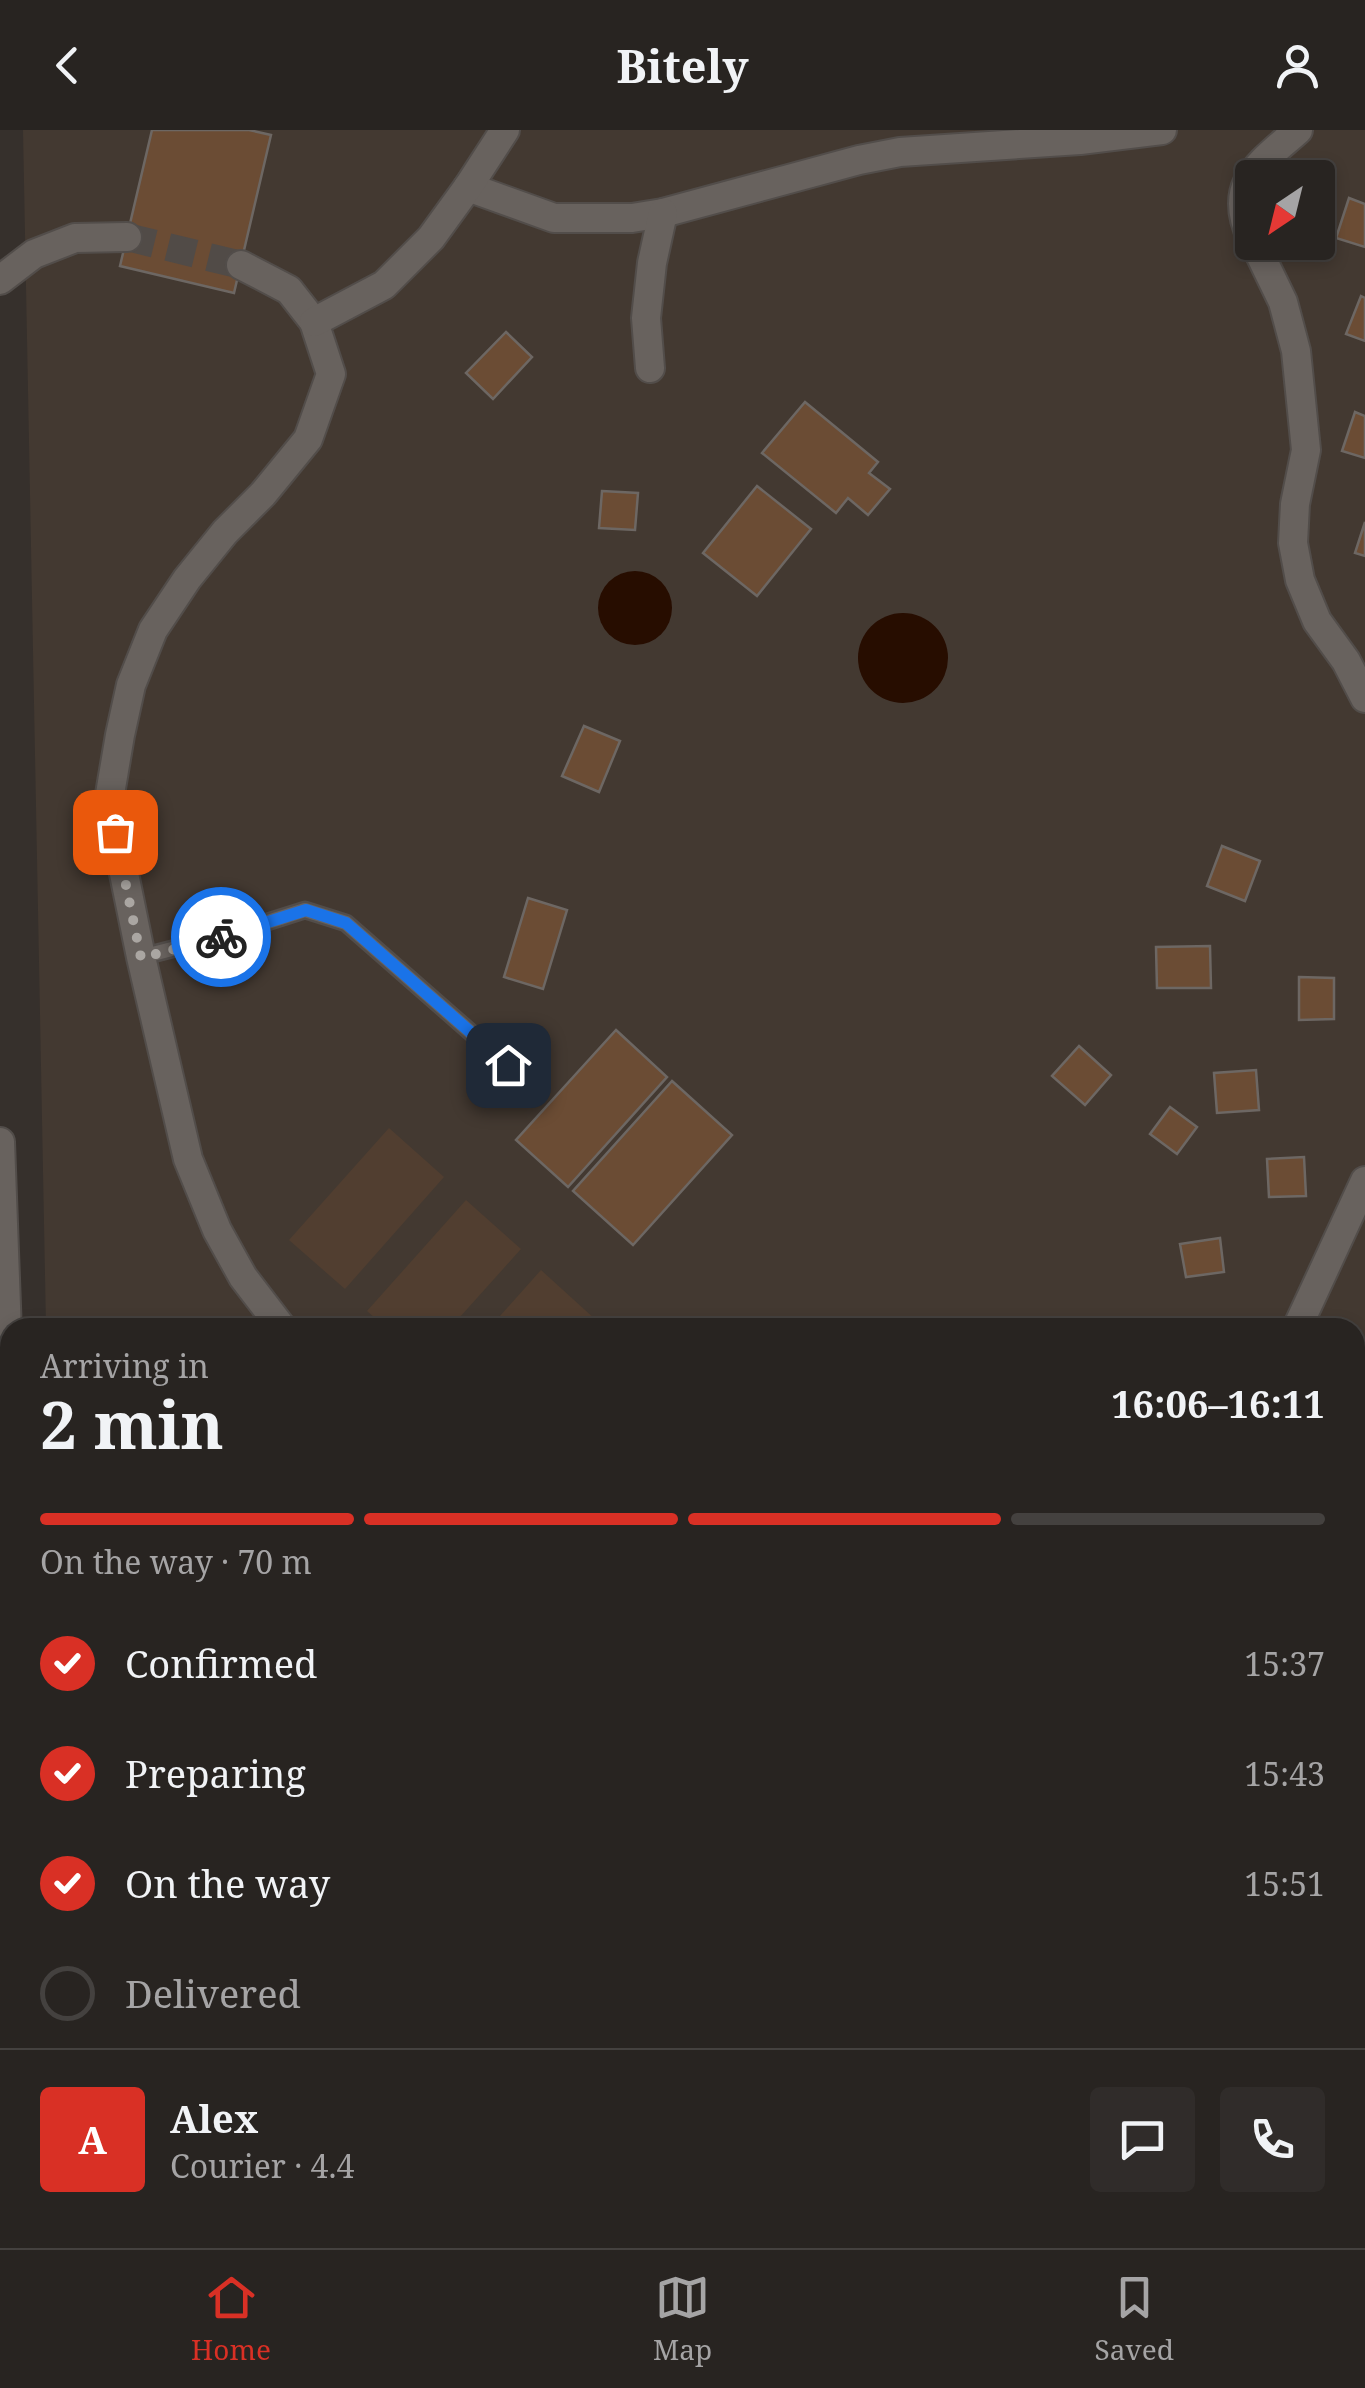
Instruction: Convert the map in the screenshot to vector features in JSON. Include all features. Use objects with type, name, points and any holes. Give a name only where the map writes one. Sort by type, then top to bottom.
[{"type":"street","points":[[314,322],[384,285],[431,238],[505,130]]},
{"type":"street","points":[[468,188],[554,218],[632,218],[662,214],[900,152],[1080,140],[1162,130]]},
{"type":"street","points":[[1265,160],[1298,130]]},
{"type":"street","points":[[650,368],[646,318],[662,214]]},
{"type":"street","points":[[0,280],[34,254],[75,238],[126,237]]},
{"type":"street","points":[[1263,260],[1282,302],[1296,352],[1306,450],[1292,543],[1300,580],[1317,621],[1346,661],[1365,698]]},
{"type":"street","points":[[241,265],[288,290],[314,322],[331,374],[308,439],[263,494],[225,532],[153,630],[131,685],[109,800],[188,1159],[217,1230],[243,1277],[274,1318]]},
{"type":"street","points":[[0,1142],[6,1318]]},
{"type":"street","points":[[1302,1318],[1365,1181]]},
{"type":"lane","points":[[141,958],[306,910],[346,923],[508,1065]]},
{"type":"shaded area","points":[[23,130],[1365,130],[1365,1318],[46,1318]]},
{"type":"shaded area","points":[[635,571],[661,582],[672,608],[661,634],[635,645],[609,634],[598,608],[609,582]]},
{"type":"shaded area","points":[[903,613],[935,626],[948,658],[935,690],[903,703],[871,690],[858,658],[871,626]]},
{"type":"shaded area","points":[[389,1128],[444,1177],[345,1289],[289,1240]]},
{"type":"shaded area","points":[[466,1200],[521,1249],[459,1318],[375,1318],[367,1311]]},
{"type":"shaded area","points":[[541,1270],[594,1318],[498,1318]]},
{"type":"building","points":[[152,130],[249,130],[271,135],[234,293],[120,266]]},
{"type":"building","points":[[1349,198],[1365,204],[1365,247],[1336,238]]},
{"type":"building","points":[[1361,296],[1365,298],[1365,341],[1346,334]]},
{"type":"building","points":[[506,332],[532,357],[493,399],[466,373]]},
{"type":"building","points":[[805,402],[878,462],[869,473],[890,489],[868,515],[848,498],[836,513],[762,453]]},
{"type":"building","points":[[1355,412],[1365,416],[1365,458],[1342,451]]},
{"type":"building","points":[[757,486],[811,529],[757,596],[703,553]]},
{"type":"building","points":[[602,491],[638,493],[635,530],[599,528]]},
{"type":"building","points":[[1365,522],[1365,556],[1355,553]]},
{"type":"building","points":[[584,726],[620,741],[599,792],[562,776]]},
{"type":"building","points":[[1222,846],[1260,861],[1245,901],[1207,886]]},
{"type":"building","points":[[528,898],[567,910],[543,989],[504,977]]},
{"type":"building","points":[[1210,946],[1211,988],[1157,988],[1156,947]]},
{"type":"building","points":[[1299,977],[1334,978],[1334,1019],[1299,1020]]},
{"type":"building","points":[[616,1030],[667,1077],[568,1187],[516,1140]]},
{"type":"building","points":[[1079,1046],[1111,1075],[1085,1105],[1052,1076]]},
{"type":"building","points":[[1256,1070],[1259,1110],[1217,1113],[1214,1073]]},
{"type":"building","points":[[672,1081],[732,1135],[633,1245],[573,1191]]},
{"type":"building","points":[[1170,1107],[1197,1127],[1177,1154],[1150,1134]]},
{"type":"building","points":[[1304,1157],[1306,1196],[1269,1197],[1267,1159]]},
{"type":"building","points":[[1220,1238],[1224,1272],[1186,1277],[1180,1244]]},
{"type":"tunnel","points":[[127,237],[241,265]]},
{"type":"way so far","points":[[115,832],[141,958],[221,937]]},
{"type":"route","points":[[221,937],[306,910],[346,923],[508,1065]]}]
